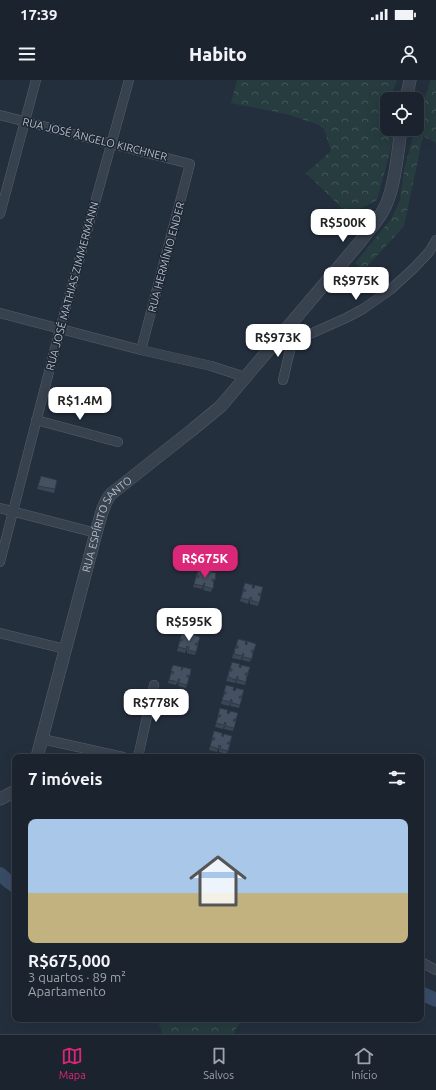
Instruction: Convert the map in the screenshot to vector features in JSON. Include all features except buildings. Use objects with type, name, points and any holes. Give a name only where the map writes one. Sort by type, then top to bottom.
[{"type":"street","points":[[0,214],[36,80]]},
{"type":"street","name":"RUA JOSÉ MATHIAS ZIMMERMANN","points":[[0,562],[60,329],[129,80]]},
{"type":"street","points":[[407,92],[410,80]]},
{"type":"street","name":"RUA JOSÉ ÂNGELO KIRCHNER","points":[[0,115],[190,164]]},
{"type":"street","name":"RUA ESPÍRITO SANTO","points":[[38,754],[104,504],[111,494],[216,411],[345,261],[381,214],[389,198],[393,184],[400,136]]},
{"type":"street","name":"RUA HERMÍNIO ENDER","points":[[142,350],[190,164]]},
{"type":"street","points":[[270,348],[292,342],[363,309],[390,290],[423,260],[436,240]]},
{"type":"street","points":[[0,313],[142,350],[211,366],[245,377]]},
{"type":"street","points":[[283,380],[292,342]]},
{"type":"street","points":[[36,420],[118,442]]},
{"type":"street","points":[[0,508],[96,533]]},
{"type":"street","points":[[0,633],[66,650]]},
{"type":"street","points":[[139,754],[154,685]]},
{"type":"street","points":[[42,739],[99,754]]},
{"type":"street","points":[[0,799],[12,793]]},
{"type":"street","points":[[424,964],[436,970]]},
{"type":"green space","points":[[237,80],[397,80],[393,92],[380,92],[380,136],[394,136],[377,200],[349,215],[306,173],[331,151],[324,129],[317,124],[286,114],[231,103]]},
{"type":"green space","points":[[431,80],[436,80],[436,143],[423,136],[424,100]]},
{"type":"green space","points":[[413,136],[423,136],[404,226],[363,271],[355,263],[391,219],[400,200],[404,170]]},
{"type":"green space","points":[[158,1022],[241,1022],[234,1034],[160,1034],[162,1032]]},
{"type":"waterway","points":[[0,874],[12,884]]},
{"type":"waterway","points":[[424,994],[436,1000]]}]
